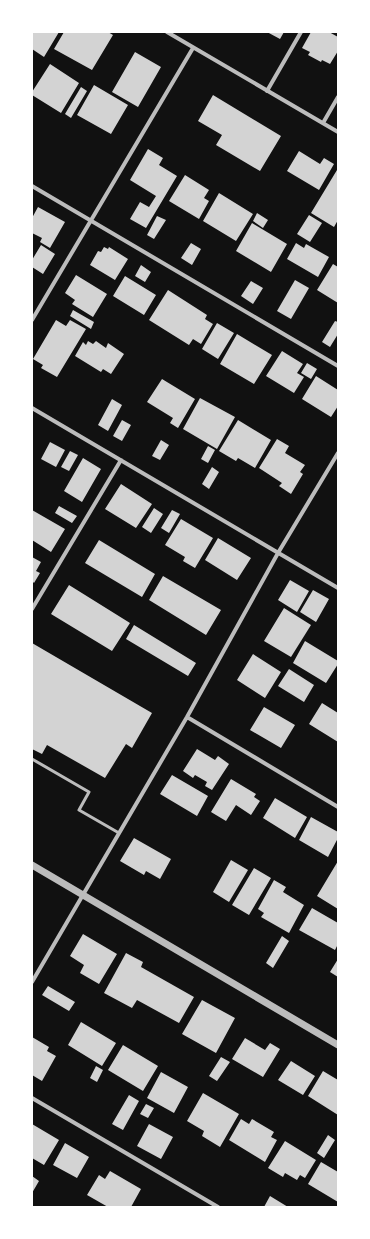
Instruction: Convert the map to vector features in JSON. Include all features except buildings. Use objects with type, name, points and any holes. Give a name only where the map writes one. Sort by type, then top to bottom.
[{"type":"street","points":[[168,32],[338,132]]},
{"type":"street","points":[[267,91],[301,32]]},
{"type":"street","points":[[32,320],[92,221],[193,48]]},
{"type":"street","points":[[323,123],[338,97]]},
{"type":"street","points":[[32,186],[338,366]]},
{"type":"street","points":[[32,408],[338,588]]},
{"type":"street","points":[[32,982],[187,717],[278,553],[338,453]]},
{"type":"street","points":[[32,610],[121,460]]},
{"type":"street","points":[[187,717],[338,807]]},
{"type":"street","points":[[32,866],[338,1045]]},
{"type":"street","points":[[32,1098],[218,1207]]},
{"type":"lane","points":[[32,758],[89,792],[79,810],[119,833]]}]
